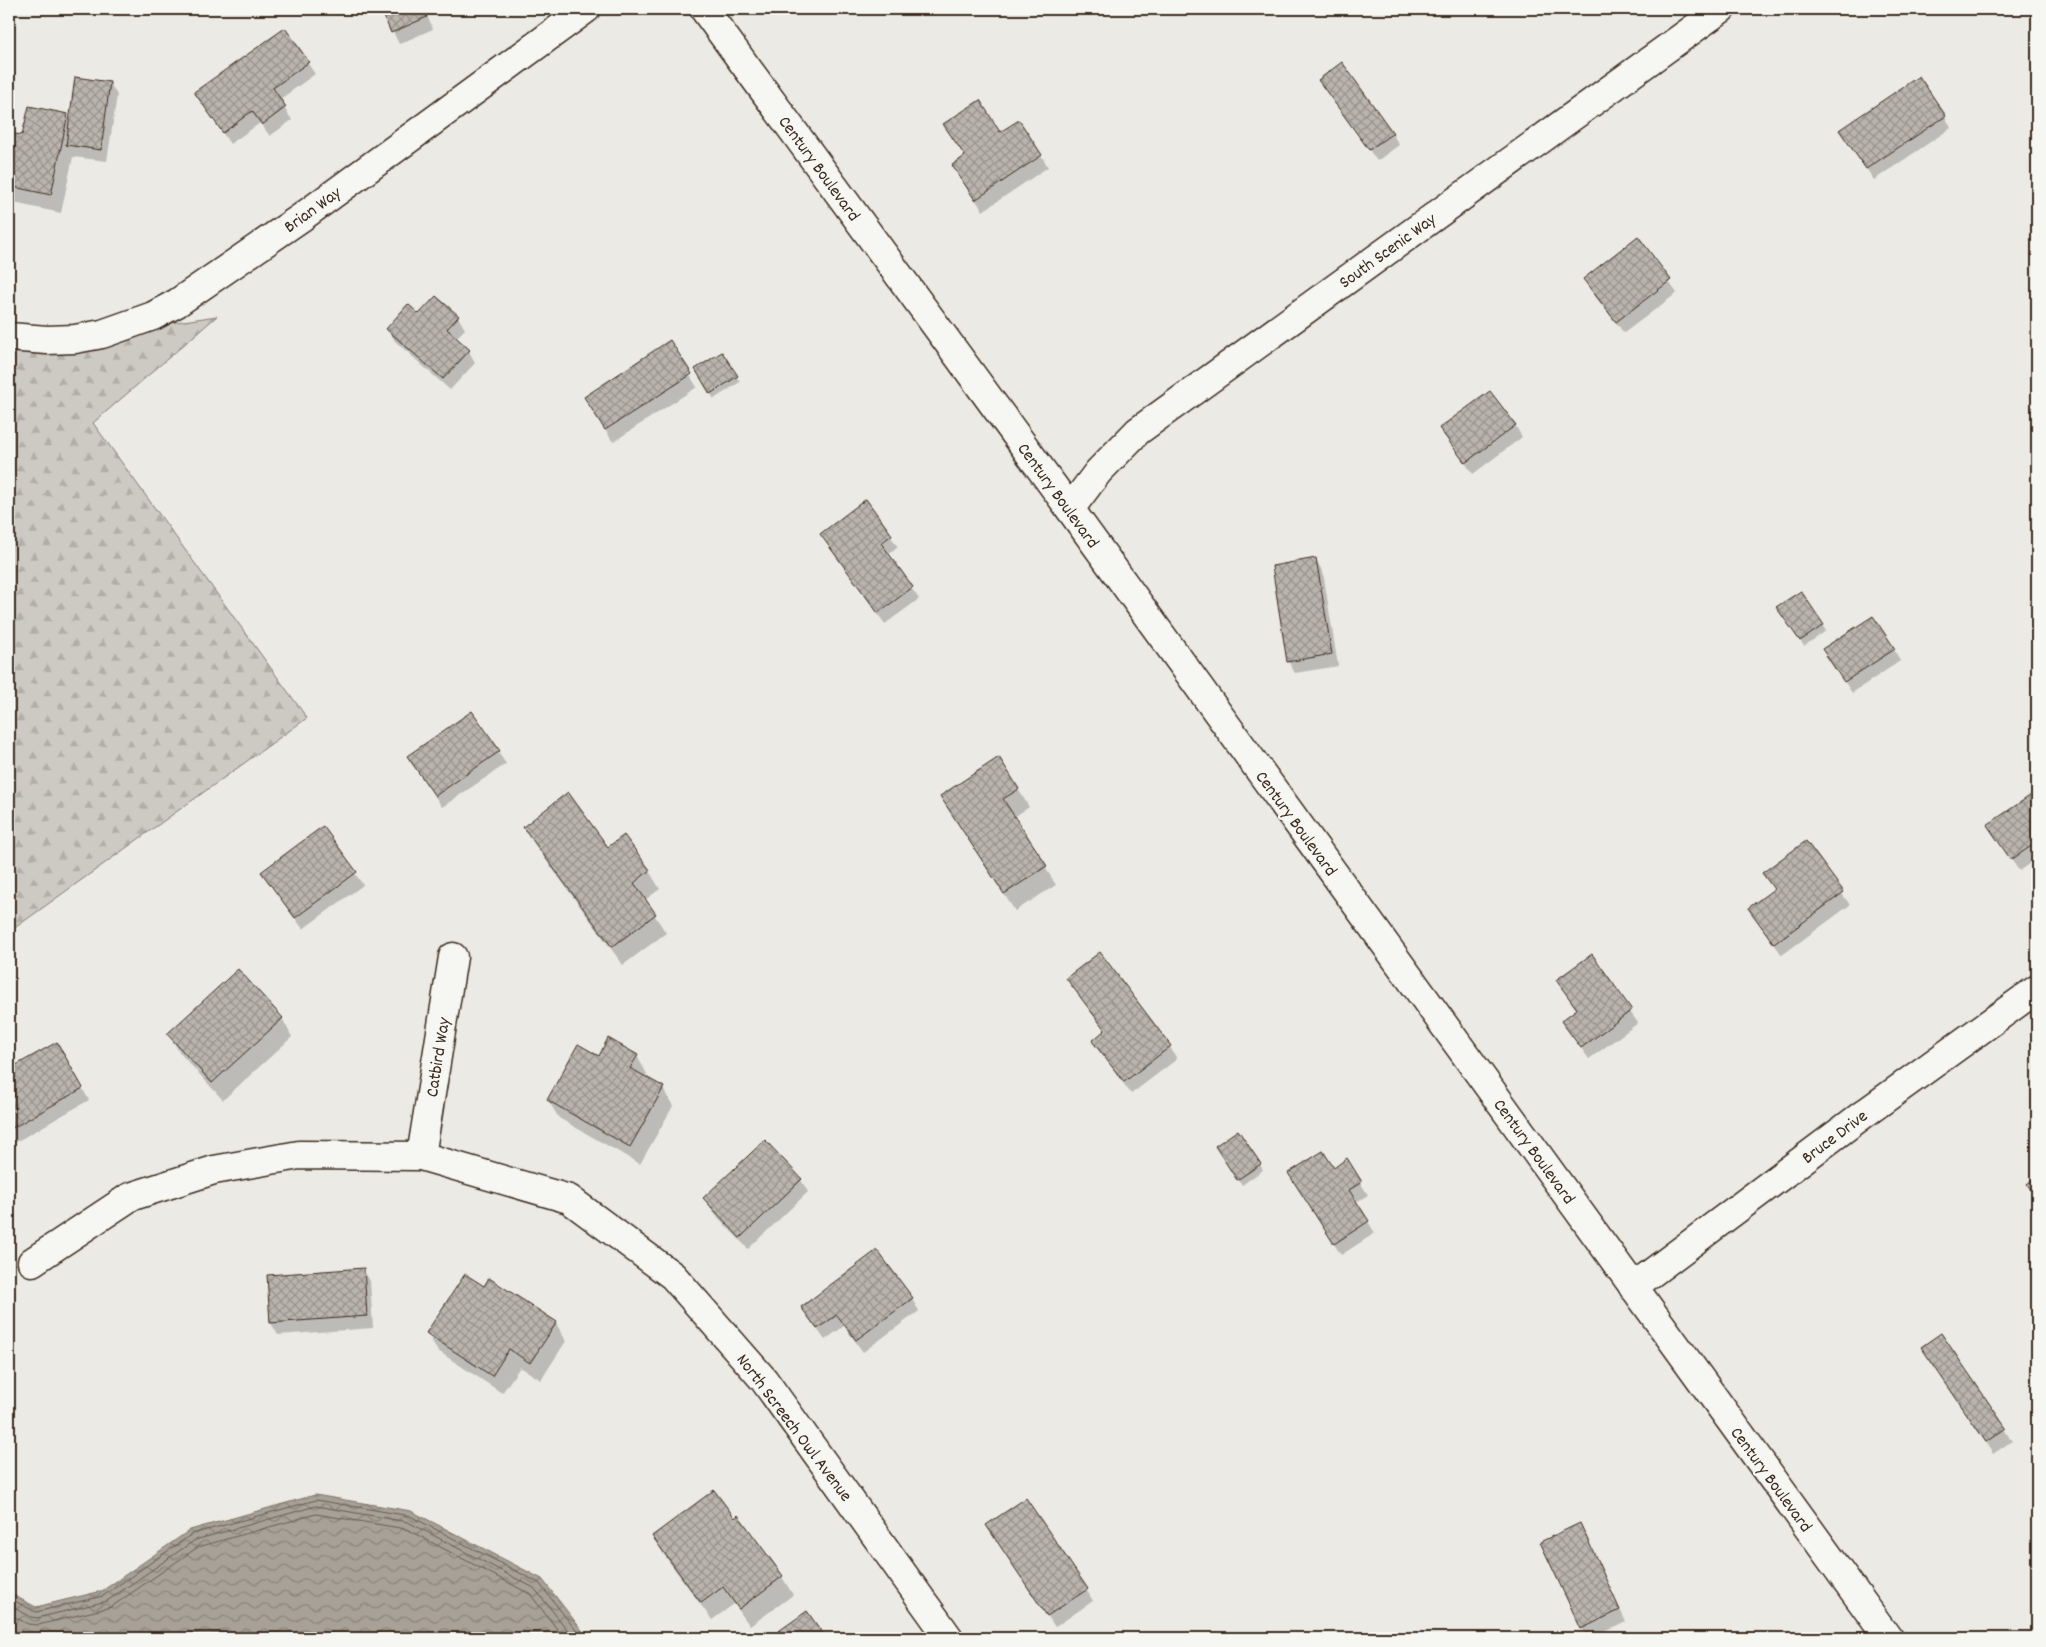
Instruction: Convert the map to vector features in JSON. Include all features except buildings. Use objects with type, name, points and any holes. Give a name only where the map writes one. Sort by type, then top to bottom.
[{"type":"street","name":"Brian Way","points":[[9,337],[47,340],[75,339],[102,334],[153,316],[177,303],[302,217],[586,9]]},
{"type":"street","name":"Century Boulevard","points":[[704,9],[1070,509],[1888,1638]]},
{"type":"street","name":"South Scenic Way","points":[[1070,509],[1098,472],[1138,431],[1721,9]]},
{"type":"street","name":"Catbird Way","points":[[421,1156],[453,957]]},
{"type":"street","name":"Bruce Drive","points":[[1633,1287],[1861,1116],[2037,989]]},
{"type":"street","name":"North Screech Owl Avenue","points":[[32,1262],[130,1197],[214,1170],[299,1155],[421,1156],[569,1199],[673,1276],[764,1380],[949,1638]]},
{"type":"green space","points":[[217,316],[93,423],[307,718],[9,932],[9,347]]},
{"type":"water","points":[[315,1495],[411,1511],[542,1579],[588,1638],[9,1638],[9,1593],[36,1607],[102,1591],[190,1530]]}]
